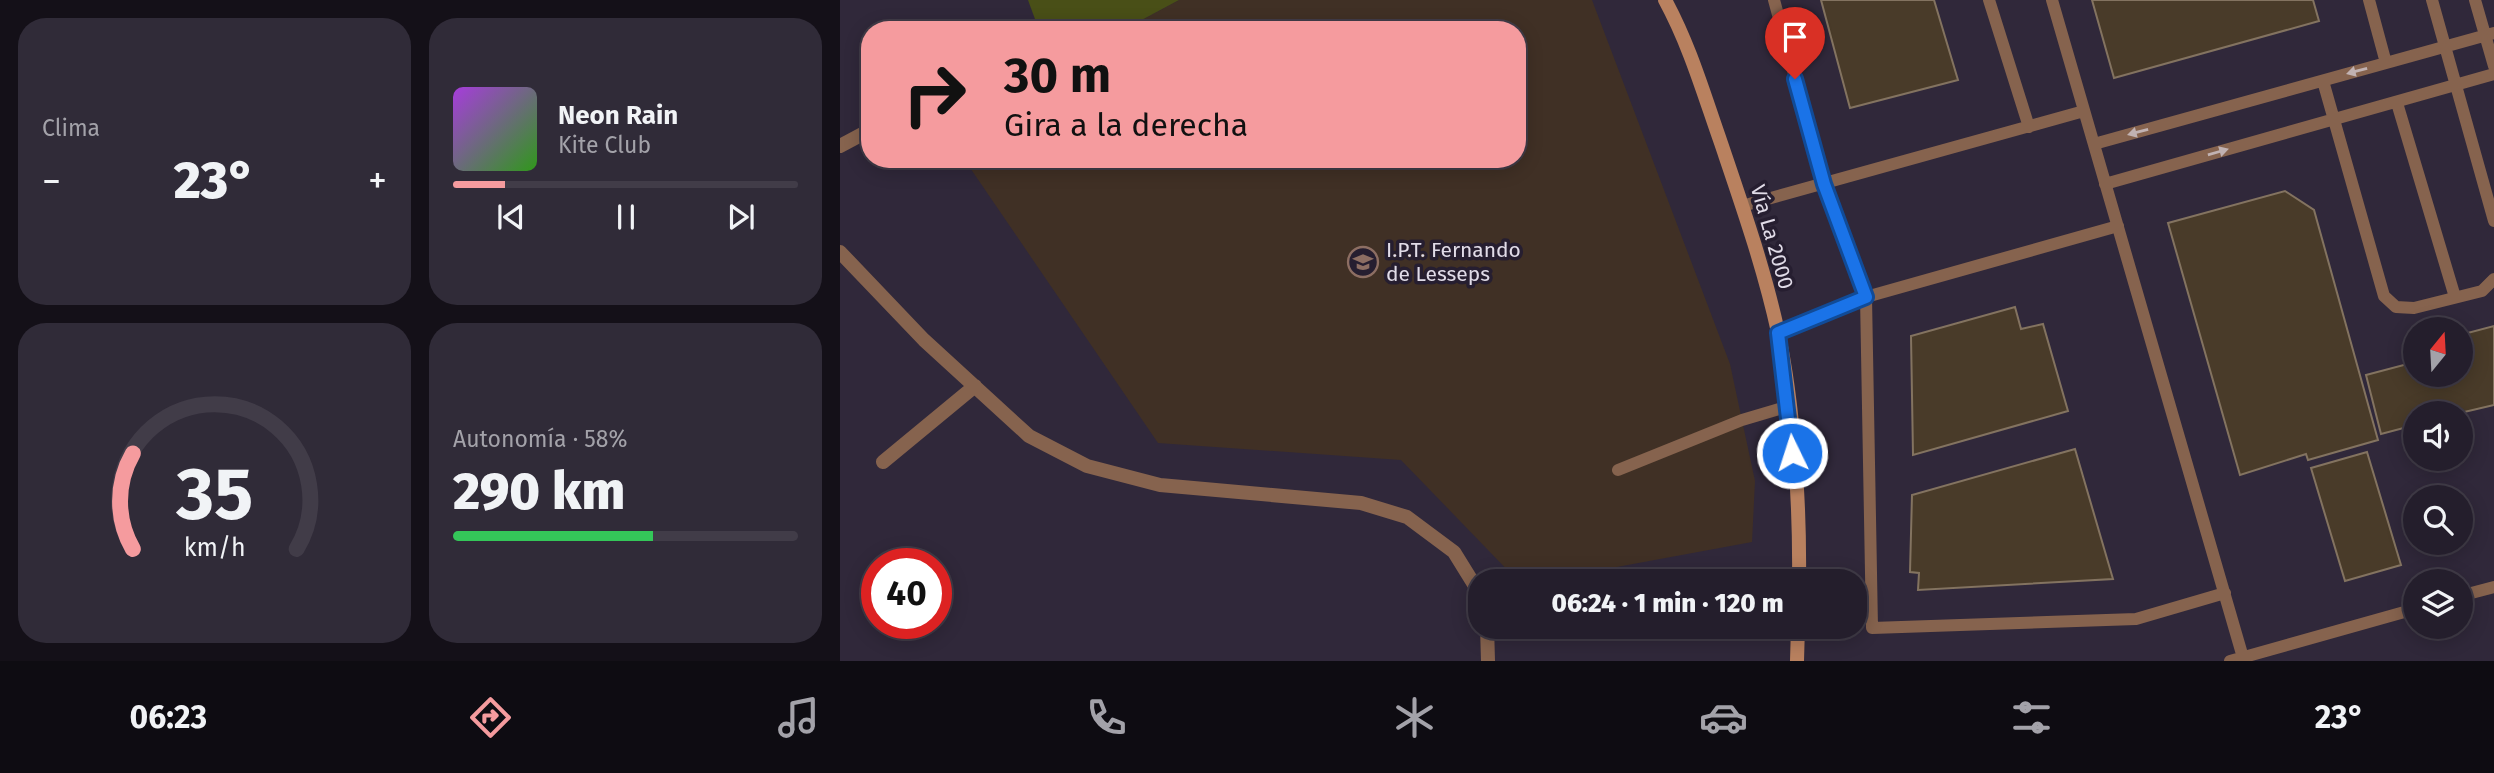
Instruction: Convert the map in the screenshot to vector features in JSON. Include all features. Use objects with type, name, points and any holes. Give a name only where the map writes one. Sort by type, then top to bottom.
[{"type":"street","name":"Vía La 2000","points":[[1665,0],[1684,35],[1742,206],[1778,333],[1789,406],[1798,569]]},
{"type":"street","points":[[840,146],[861,135]]},
{"type":"street","points":[[840,252],[924,340],[1028,436],[1087,466],[1160,485],[1361,503],[1407,517],[1454,552],[1468,575]]},
{"type":"street","points":[[883,462],[975,386]]},
{"type":"street","points":[[1488,639],[1488,661]]},
{"type":"street","points":[[1797,661],[1798,639]]},
{"type":"lane","points":[[1774,0],[1824,184],[1866,297],[1872,628],[2136,619],[2225,593]]},
{"type":"lane","points":[[1989,0],[2029,127]]},
{"type":"lane","points":[[2052,0],[2244,659]]},
{"type":"lane","points":[[2369,0],[2386,63]]},
{"type":"lane","points":[[2432,0],[2494,221]]},
{"type":"lane","points":[[2475,0],[2490,35],[2494,66]]},
{"type":"lane","points":[[2094,144],[2490,35]]},
{"type":"lane","points":[[2105,184],[2494,74]]},
{"type":"lane","points":[[2323,81],[2384,296],[2396,307],[2414,308],[2482,291],[2494,279]]},
{"type":"lane","points":[[2397,103],[2455,298]]},
{"type":"lane","points":[[1742,206],[2084,111]]},
{"type":"lane","points":[[1778,333],[1866,297],[2118,226]]},
{"type":"lane","points":[[1618,470],[1742,420],[1789,406]]},
{"type":"lane","points":[[2473,593],[2494,587]]},
{"type":"lane","points":[[2230,661],[2403,613]]},
{"type":"shaded area","name":"I.P.T. Fernando de Lesseps","points":[[1179,0],[1592,0],[1730,364],[1755,481],[1752,542],[1606,569],[1506,569],[1401,460],[1158,443],[970,168],[1526,168],[1526,21],[1140,21]]},
{"type":"green space","points":[[1028,0],[1179,0],[1140,21],[1036,21]]},
{"type":"building","points":[[1821,0],[1934,0],[1958,80],[1850,108]]},
{"type":"building","points":[[2092,0],[2313,0],[2319,21],[2114,78]]},
{"type":"building","points":[[2285,191],[2314,210],[2378,440],[2308,460],[2306,454],[2240,475],[2168,223]]},
{"type":"building","points":[[2015,307],[2021,329],[2043,324],[2068,411],[1913,455],[1911,336]]},
{"type":"building","points":[[2494,326],[2494,405],[2473,410],[2473,401],[2403,401],[2403,428],[2381,434],[2366,375],[2403,365],[2403,387],[2473,387],[2473,332]]},
{"type":"building","points":[[2075,449],[2113,579],[1918,590],[1919,573],[1910,572],[1912,495]]},
{"type":"building","points":[[2367,452],[2401,565],[2345,581],[2311,468]]},
{"type":"place","name":"I.P.T. Fernando de Lesseps","points":[[1363,262]]},
{"type":"route","points":[[1792,453],[1789,406],[1778,333],[1866,297],[1824,184],[1795,79]]}]
